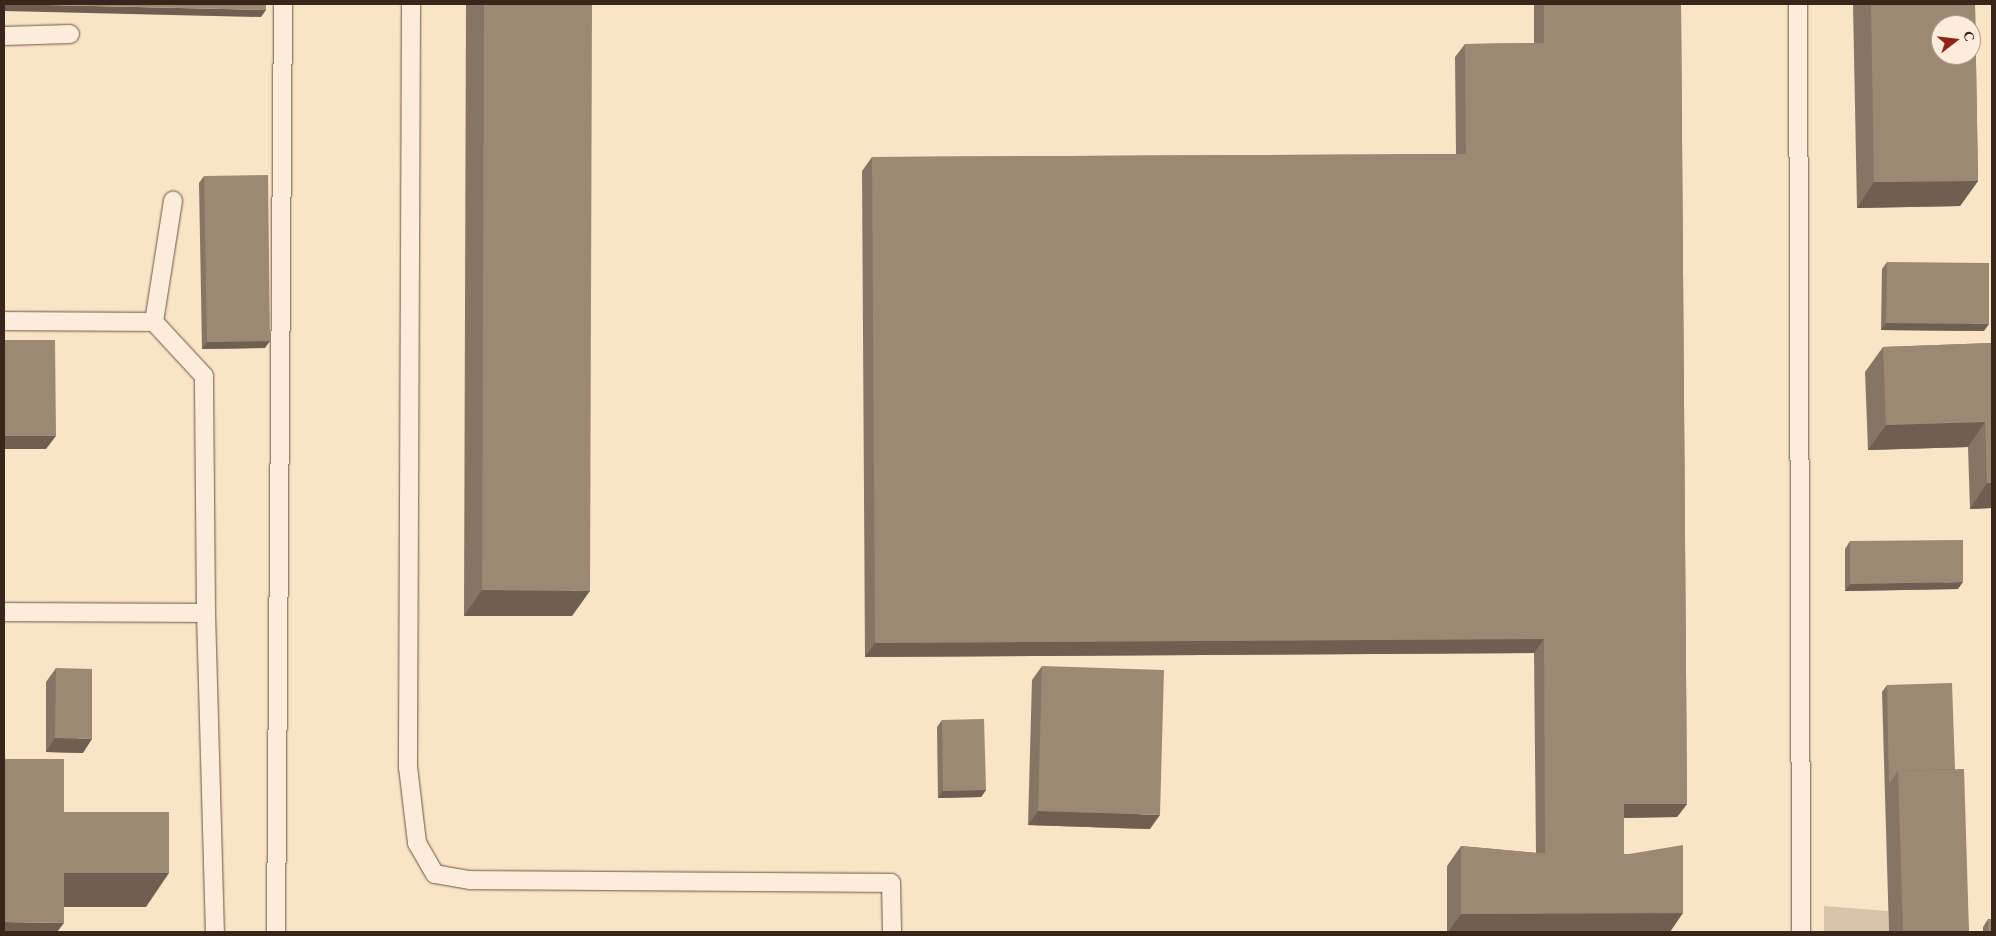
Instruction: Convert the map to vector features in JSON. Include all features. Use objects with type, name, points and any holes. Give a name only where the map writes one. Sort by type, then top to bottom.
[{"type":"lane","points":[[276,932],[283,4]]},
{"type":"lane","points":[[411,4],[408,767],[417,843],[435,874],[470,880],[891,883],[892,932]]},
{"type":"lane","points":[[1798,4],[1801,932]]},
{"type":"lane","points":[[4,36],[70,34]]},
{"type":"lane","points":[[154,322],[173,200]]},
{"type":"lane","points":[[4,321],[154,322],[204,376],[206,613],[215,932]]},
{"type":"lane","points":[[4,612],[206,613]]},
{"type":"shaded area","points":[[1824,906],[1888,911],[1889,932],[1824,932]]},
{"type":"building","points":[[10,4],[266,4],[266,10]]},
{"type":"building","points":[[484,4],[592,4],[590,591],[482,590]]},
{"type":"building","points":[[1544,4],[1681,4],[1687,804],[1624,804],[1624,854],[1545,854],[1544,639],[875,643],[872,157],[1466,154],[1465,44],[1544,43]]},
{"type":"building","points":[[1871,4],[1975,4],[1975,15],[1931,15],[1931,65],[1976,65],[1978,181],[1874,182]]},
{"type":"building","points":[[268,175],[270,341],[207,342],[204,176]]},
{"type":"building","points":[[1887,262],[1989,263],[1989,324],[1886,323]]},
{"type":"building","points":[[4,340],[55,340],[56,436],[4,436]]},
{"type":"building","points":[[1992,343],[1992,483],[1987,483],[1985,422],[1886,425],[1883,347]]},
{"type":"building","points":[[1963,540],[1963,582],[1850,584],[1850,541]]},
{"type":"building","points":[[1042,666],[1164,670],[1160,815],[1038,811]]},
{"type":"building","points":[[56,668],[92,669],[92,739],[55,738]]},
{"type":"building","points":[[1952,683],[1955,769],[1898,771],[1889,784],[1887,685]]},
{"type":"building","points":[[984,719],[986,790],[943,791],[942,720]]},
{"type":"building","points":[[4,759],[64,759],[64,812],[169,812],[169,873],[64,873],[64,923],[4,922]]},
{"type":"building","points":[[1964,769],[1969,932],[1903,932],[1898,771]]},
{"type":"building","points":[[1683,845],[1683,913],[1461,914],[1461,846],[1550,854],[1629,854]]},
{"type":"building","points":[[1988,919],[1992,919],[1992,932],[1988,932]]}]
